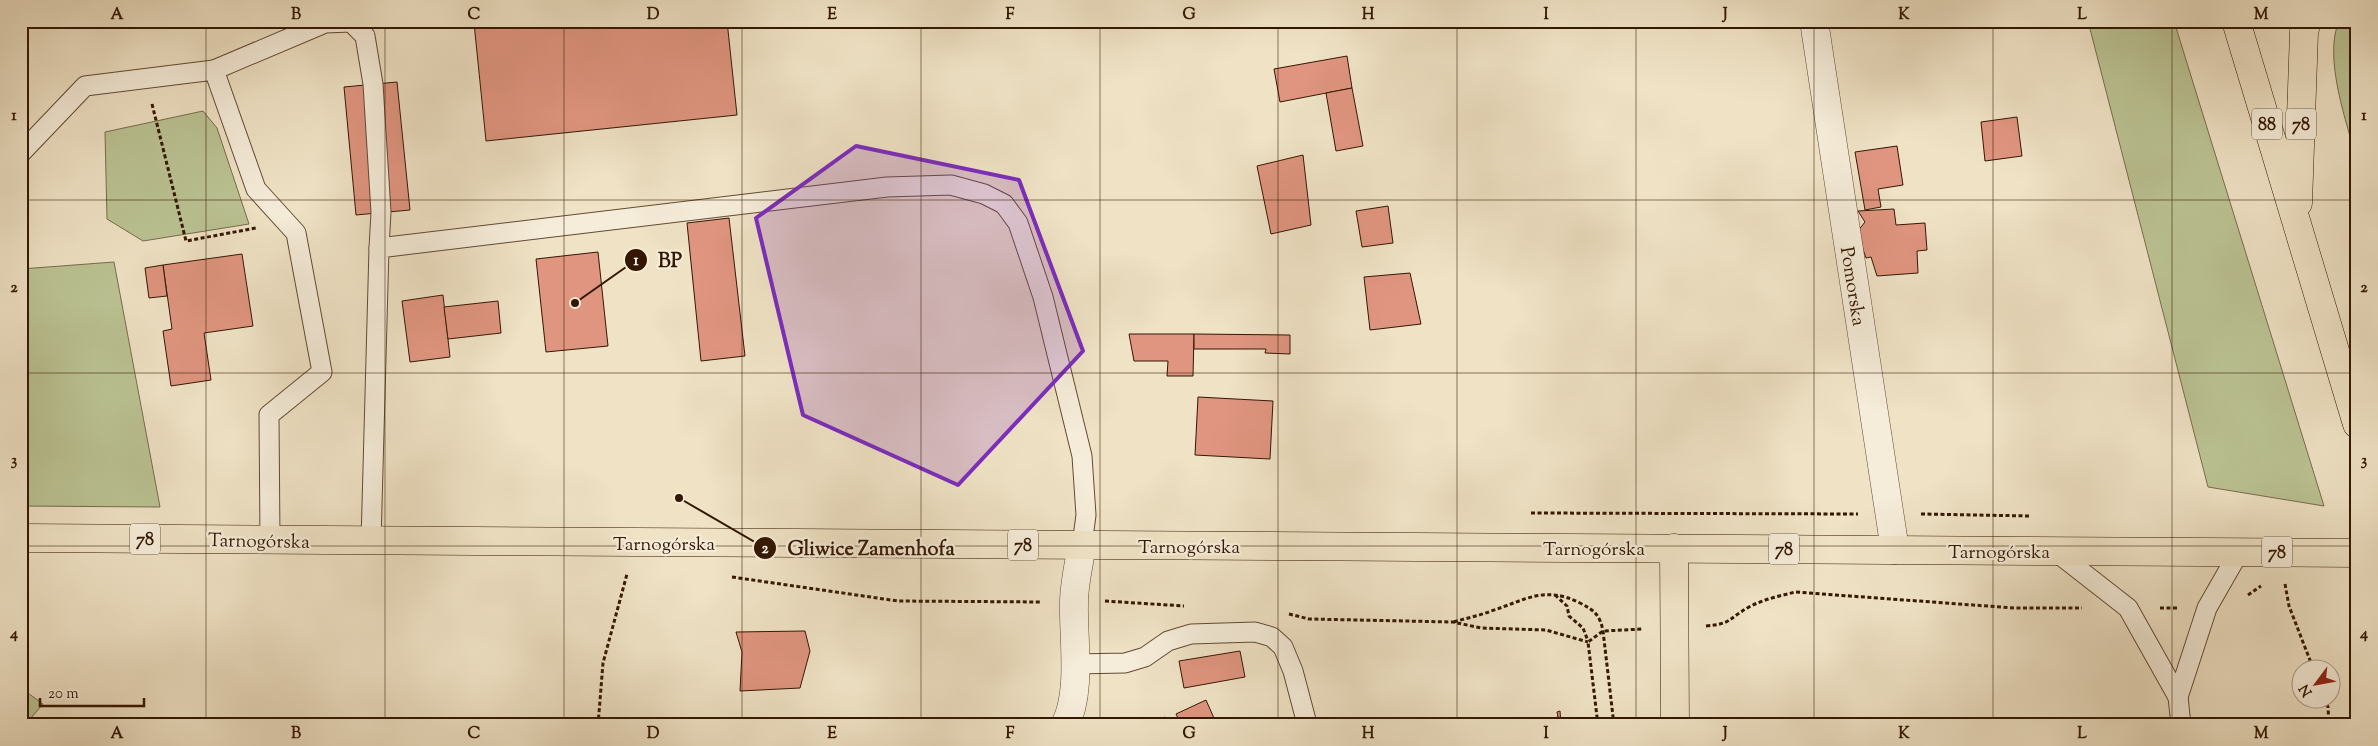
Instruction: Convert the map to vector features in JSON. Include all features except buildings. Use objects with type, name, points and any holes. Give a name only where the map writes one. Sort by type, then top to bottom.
[{"type":"main road","name":"88","points":[[2236,21],[2298,227]]},
{"type":"main road","name":"78","points":[[2307,21],[2304,32],[2298,227],[2357,424]]},
{"type":"main road","name":"Tarnogórska","points":[[21,538],[371,542],[2357,553]]},
{"type":"main road","points":[[1674,548],[1675,725]]},
{"type":"street","name":"Pomorska","points":[[1814,21],[1895,550]]},
{"type":"street","points":[[1065,725],[1072,694],[1075,664],[1074,600],[1082,545]]},
{"type":"lane","points":[[21,153],[85,86],[214,70],[325,23],[351,22],[366,36],[373,84],[381,212],[371,542]]},
{"type":"lane","points":[[214,70],[256,190],[296,233],[322,372],[268,415],[270,540]]},
{"type":"lane","points":[[379,248],[887,187],[951,185],[984,194],[1004,204],[1018,223],[1043,297],[1082,456],[1086,515],[1082,545]]},
{"type":"lane","points":[[2055,551],[2128,608],[2178,697],[2181,725]]},
{"type":"lane","points":[[2178,697],[2206,608],[2240,552]]},
{"type":"lane","points":[[1075,664],[1125,663],[1145,657],[1168,641],[1191,634],[1254,632],[1272,637],[1283,647],[1293,671],[1307,724]]},
{"type":"path","points":[[148,78],[156,125],[186,241],[286,223]]},
{"type":"path","points":[[598,725],[603,663],[628,572],[618,572]]},
{"type":"path","points":[[724,576],[898,601],[1044,602],[1074,600],[1192,606]]},
{"type":"path","points":[[2279,583],[2295,583]]},
{"type":"path","points":[[2285,583],[2289,606],[2309,658]]},
{"type":"path","points":[[1724,625],[1749,607],[1769,599],[1796,592],[2014,608],[2231,609],[2259,587],[2266,585]]},
{"type":"path","points":[[1453,622],[1490,612],[1535,595],[1553,593],[1590,608],[1601,619],[1604,631],[1614,725]]},
{"type":"path","points":[[1553,593],[1567,606],[1569,616],[1583,628],[1588,642],[1598,725]]},
{"type":"path","points":[[1285,612],[1309,619],[1453,622],[1481,628],[1546,630],[1588,642]]},
{"type":"path","points":[[1588,642],[1604,631]]},
{"type":"path","points":[[2328,708],[2329,725]]},
{"type":"highlighted area","points":[[856,146],[1019,180],[1083,351],[958,485],[803,415],[756,218]]},
{"type":"green space","points":[[2088,21],[2174,21],[2324,506],[2208,487]]},
{"type":"green space","points":[[2339,21],[2357,21],[2357,161],[2338,91],[2335,72],[2335,36]]},
{"type":"green space","points":[[203,111],[217,128],[249,224],[143,241],[107,219],[105,132]]},
{"type":"green space","points":[[114,262],[160,507],[21,506],[21,269]]},
{"type":"green space","points":[[21,688],[43,704],[25,725],[21,725]]},
{"type":"place","name":"BP","points":[[575,303]]},
{"type":"place","name":"Gliwice Zamenhofa","points":[[679,498]]}]
